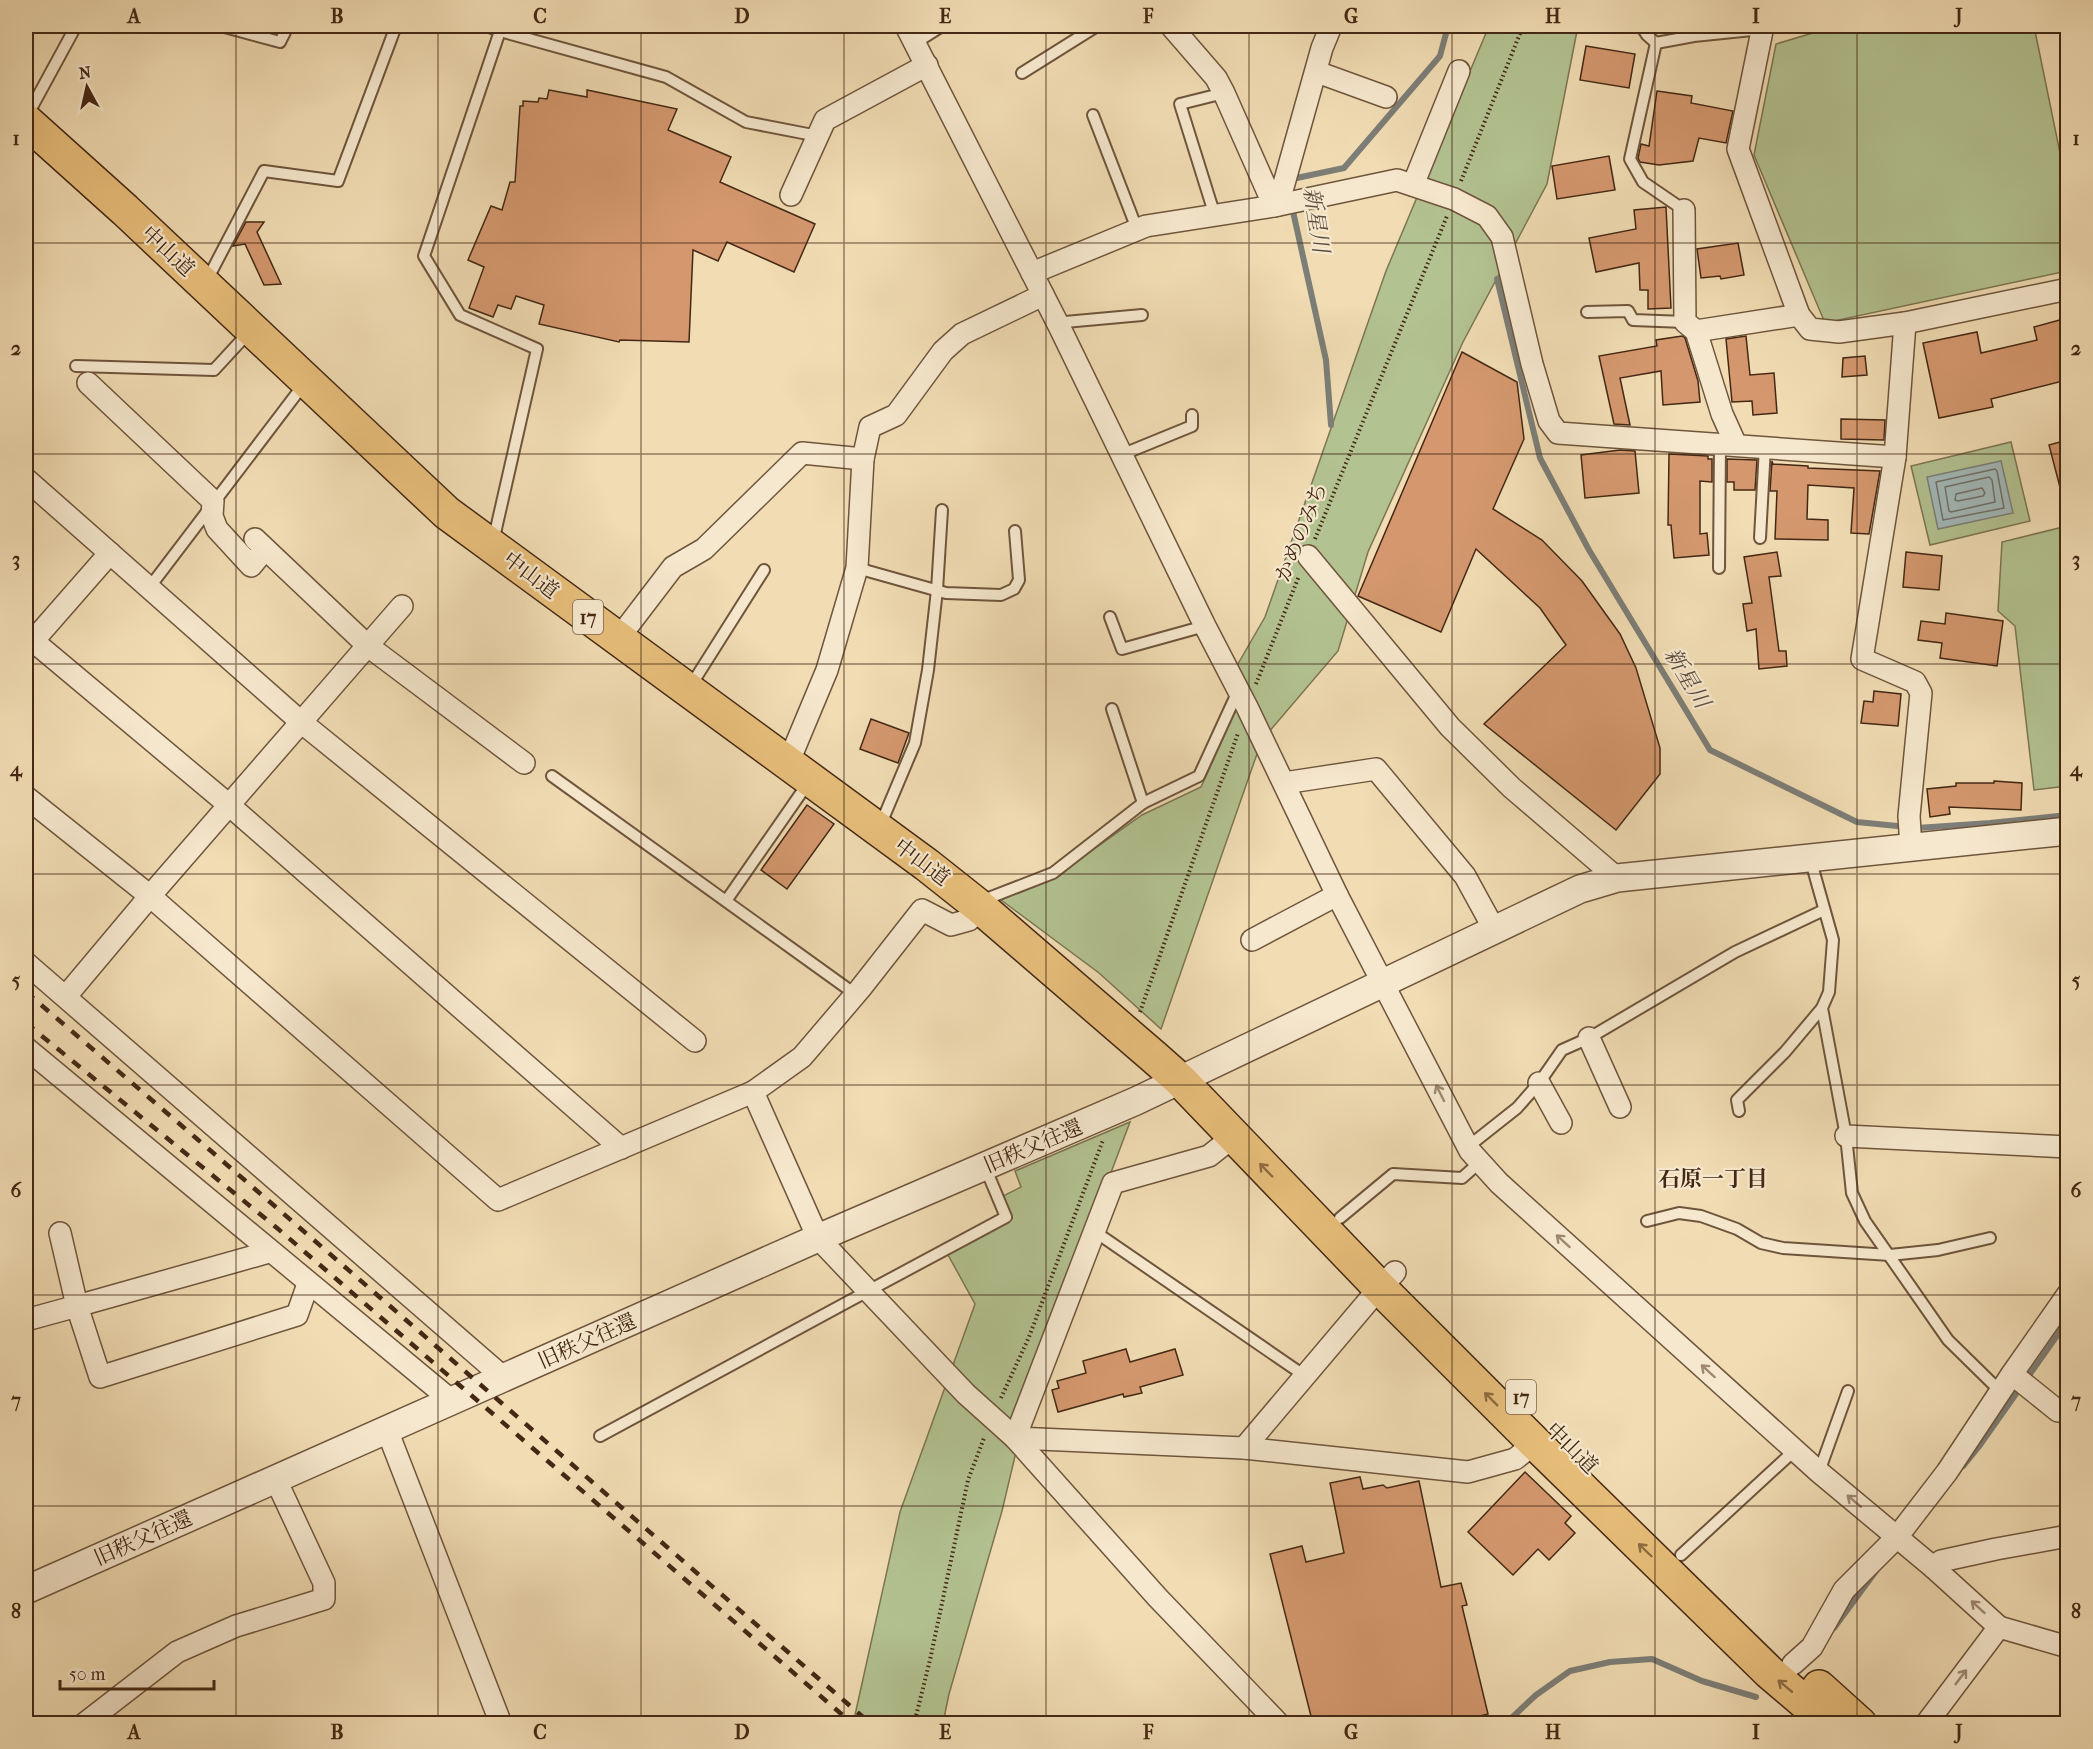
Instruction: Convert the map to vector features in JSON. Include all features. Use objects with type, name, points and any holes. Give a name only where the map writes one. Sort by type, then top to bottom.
[{"type":"highway","name":"中山道","points":[[26,119],[447,513],[879,829],[978,905],[1180,1080],[1233,1137],[1681,1555],[1793,1664],[1860,1724]]},
{"type":"highway","name":"中山道","points":[[1180,1080],[1212,1087],[1253,1125],[1341,1218],[1387,1280],[1534,1443],[1769,1672],[1830,1724]]},
{"type":"street","points":[[1171,26],[1216,78],[1276,206]]},
{"type":"street","points":[[1276,206],[1330,26]]},
{"type":"street","points":[[1769,27],[1738,149],[1799,315],[1810,329],[1839,332],[1905,323],[2067,289]]},
{"type":"street","points":[[911,34],[1059,326],[1205,626],[1243,698],[1337,895],[1475,1156],[1498,1183],[1795,1450],[1935,1569],[1999,1627],[2067,1647]]},
{"type":"street","points":[[790,195],[825,120],[927,65]]},
{"type":"street","points":[[1413,185],[1460,71]]},
{"type":"street","points":[[1317,72],[1386,96]]},
{"type":"street","points":[[1032,273],[1137,229],[1276,206],[1397,180],[1454,199],[1487,216],[1502,237],[1532,364],[1549,421],[1558,433],[1896,457]]},
{"type":"street","points":[[1684,210],[1691,326],[1722,414],[1728,444]]},
{"type":"street","points":[[799,770],[794,749],[827,670],[857,568],[863,459],[870,427],[896,415],[943,351],[962,334],[1043,296]]},
{"type":"street","points":[[1691,326],[1799,315]]},
{"type":"street","points":[[1905,323],[1896,457],[1862,659],[1915,682],[1921,693],[1909,816],[1911,845]]},
{"type":"street","points":[[82,374],[213,501],[212,516],[217,529],[251,566],[260,544],[368,646],[524,763]]},
{"type":"street","points":[[618,639],[673,567],[704,549],[802,453],[863,459]]},
{"type":"street","points":[[26,479],[302,722],[695,1041]]},
{"type":"street","points":[[110,553],[28,642],[229,806],[621,1148]]},
{"type":"street","points":[[1308,556],[1450,727],[1512,788],[1617,878]]},
{"type":"street","points":[[72,989],[402,606]]},
{"type":"street","points":[[1284,783],[1376,769],[1465,876],[1494,929]]},
{"type":"street","points":[[26,797],[150,896],[498,1200],[753,1092],[802,1057],[922,910],[951,925],[969,920],[978,905]]},
{"type":"street","name":"旧秩父往還","points":[[26,1590],[818,1238],[1150,1094],[1580,889],[1617,878],[1911,845],[2067,831]]},
{"type":"street","points":[[1252,940],[1337,895]]},
{"type":"street","points":[[26,946],[72,989],[274,1160]]},
{"type":"street","points":[[26,963],[504,1378]]},
{"type":"street","points":[[1589,1038],[1620,1107]]},
{"type":"street","points":[[26,1048],[269,1252],[452,1401]]},
{"type":"street","points":[[1539,1083],[1561,1123]]},
{"type":"street","points":[[753,1092],[818,1238],[966,1394],[1015,1438],[1158,1598],[1279,1724]]},
{"type":"street","points":[[1846,1136],[2067,1147]]},
{"type":"street","points":[[1015,1438],[1113,1184],[1209,1156],[1233,1137]]},
{"type":"street","points":[[60,1233],[77,1306],[100,1377],[297,1315],[308,1284]]},
{"type":"street","points":[[26,1320],[269,1252]]},
{"type":"street","points":[[1244,1448],[1387,1280]]},
{"type":"street","points":[[1793,1664],[1812,1647],[1844,1590],[1903,1542],[1947,1472],[2067,1294]]},
{"type":"street","points":[[2006,1383],[2058,1412],[2067,1410]]},
{"type":"street","points":[[387,1430],[501,1724]]},
{"type":"street","points":[[1015,1438],[1244,1448],[1468,1472],[1515,1459],[1534,1443]]},
{"type":"street","points":[[84,1724],[177,1652],[236,1626],[324,1599],[324,1583],[276,1480]]},
{"type":"street","points":[[1935,1569],[1941,1561],[2067,1536]]},
{"type":"street","points":[[1926,1724],[1999,1627]]},
{"type":"lane","points":[[26,119],[76,26]]},
{"type":"lane","points":[[221,26],[280,42],[288,26]]},
{"type":"lane","points":[[204,285],[264,171],[338,181],[396,26]]},
{"type":"lane","points":[[486,26],[666,78],[746,122],[818,136]]},
{"type":"lane","points":[[500,31],[548,26]]},
{"type":"lane","points":[[911,34],[942,26]]},
{"type":"lane","points":[[1022,73],[1097,26]]},
{"type":"lane","points":[[1641,26],[1656,43]]},
{"type":"lane","points":[[1656,43],[1769,27]]},
{"type":"lane","points":[[492,546],[537,349],[460,315],[424,256],[500,31]]},
{"type":"lane","points":[[1656,43],[1630,159],[1643,182],[1684,210]]},
{"type":"lane","points":[[1215,216],[1180,104],[1224,93]]},
{"type":"lane","points":[[1093,116],[1137,229]]},
{"type":"lane","points":[[1587,312],[1628,311],[1633,320],[1691,326]]},
{"type":"lane","points":[[1059,326],[1065,322],[1142,315]]},
{"type":"lane","points":[[82,374],[213,370],[251,330]]},
{"type":"lane","points":[[149,588],[306,381]]},
{"type":"lane","points":[[1121,455],[1192,426],[1192,415]]},
{"type":"lane","points":[[1719,568],[1728,444]]},
{"type":"lane","points":[[1760,538],[1765,447]]},
{"type":"lane","points":[[879,829],[915,743],[928,670],[937,590],[942,510]]},
{"type":"lane","points":[[857,568],[946,593],[1000,595],[1014,589],[1019,580],[1015,531]]},
{"type":"lane","points":[[688,690],[764,570]]},
{"type":"lane","points":[[1110,617],[1122,649],[1205,626]]},
{"type":"lane","points":[[978,905],[1053,873],[1143,803],[1199,777],[1243,698]]},
{"type":"lane","points":[[1112,709],[1143,803]]},
{"type":"lane","points":[[726,901],[799,770]]},
{"type":"lane","points":[[552,776],[855,994]]},
{"type":"lane","points":[[1739,1111],[1737,1100],[1785,1052],[1822,1008],[1829,992],[1833,940],[1810,858]]},
{"type":"lane","points":[[1341,1218],[1393,1174],[1462,1178],[1475,1156],[1474,1142],[1517,1108],[1539,1083],[1562,1050],[1589,1038],[1736,952],[1824,910]]},
{"type":"lane","points":[[1822,1008],[1846,1136],[1852,1193],[1865,1221],[1948,1340],[2006,1383]]},
{"type":"lane","points":[[600,1436],[1006,1217],[985,1166]]},
{"type":"lane","points":[[1647,1221],[1678,1214],[1701,1216],[1737,1228],[1761,1243],[1783,1248],[1890,1255],[1938,1250],[1990,1238]]},
{"type":"lane","points":[[1094,1232],[1305,1376]]},
{"type":"lane","points":[[1820,1472],[1848,1391]]},
{"type":"lane","points":[[1681,1555],[1795,1450]]},
{"type":"path","name":"かめのみち","points":[[1137,1018],[1243,698],[1308,556],[1523,26]]},
{"type":"green space","points":[[1489,26],[1578,26],[1547,184],[1463,342],[1368,552],[1338,651],[1268,733],[1235,669],[1265,617],[1386,271]]},
{"type":"green space","points":[[1836,26],[2034,26],[2067,187],[2067,271],[1825,323],[1754,155],[1776,44]]},
{"type":"green space","points":[[2011,442],[2030,521],[1930,545],[1911,466]]},
{"type":"green space","points":[[2067,526],[2067,786],[2034,790],[2015,626],[1998,611],[2002,542]]},
{"type":"green space","points":[[1242,696],[1258,751],[1161,1029],[1099,973],[1001,900],[1053,878],[1142,815],[1201,787]]},
{"type":"green space","points":[[1130,1122],[1033,1380],[1002,1511],[949,1694],[943,1723],[853,1724],[900,1512],[975,1304],[947,1253],[1012,1218],[1003,1196],[1021,1187],[1015,1171]]},
{"type":"water","points":[[2001,461],[2013,513],[1938,529],[1927,477]]},
{"type":"building","points":[[1586,46],[1635,54],[1629,88],[1580,80]]},
{"type":"building","points":[[549,90],[587,97],[587,90],[677,109],[668,130],[731,157],[720,182],[815,224],[794,272],[727,242],[718,261],[693,250],[689,342],[620,340],[619,342],[539,324],[544,305],[516,296],[511,309],[498,305],[493,317],[469,308],[484,267],[468,260],[491,206],[502,210],[510,182],[515,182],[520,106],[523,106],[523,101],[538,102],[539,98],[547,99]]},
{"type":"building","points":[[1657,91],[1692,96],[1691,103],[1733,111],[1726,143],[1699,138],[1693,161],[1659,165],[1640,162],[1638,158],[1641,144],[1649,146]]},
{"type":"building","points":[[1609,156],[1615,190],[1557,199],[1552,166]]},
{"type":"building","points":[[1666,207],[1671,308],[1648,309],[1648,290],[1640,290],[1639,263],[1596,272],[1589,238],[1636,229],[1634,210]]},
{"type":"building","points":[[246,222],[264,222],[257,232],[281,284],[264,285],[245,244],[233,246]]},
{"type":"building","points":[[1738,243],[1744,275],[1721,279],[1720,276],[1701,278],[1697,249]]},
{"type":"building","points":[[2067,318],[2067,380],[1991,399],[1993,407],[1939,418],[1923,343],[1977,332],[1981,353],[2037,340],[2034,327]]},
{"type":"building","points":[[1682,336],[1685,338],[1698,381],[1700,402],[1663,405],[1661,371],[1620,378],[1630,425],[1614,424],[1599,356],[1657,346],[1656,340]]},
{"type":"building","points":[[1746,336],[1750,375],[1774,373],[1777,413],[1753,415],[1752,401],[1732,402],[1726,339]]},
{"type":"building","points":[[1462,352],[1517,382],[1524,439],[1493,509],[1542,540],[1582,581],[1620,634],[1636,668],[1660,748],[1660,774],[1616,830],[1484,724],[1566,645],[1540,608],[1476,549],[1441,632],[1358,596]]},
{"type":"building","points":[[1865,356],[1867,375],[1842,377],[1843,358]]},
{"type":"building","points":[[1841,419],[1885,420],[1884,440],[1841,439]]},
{"type":"building","points":[[2067,440],[2067,495],[2062,495],[2049,445]]},
{"type":"building","points":[[1620,450],[1635,451],[1639,493],[1585,498],[1581,455]]},
{"type":"building","points":[[1669,454],[1708,456],[1708,459],[1712,459],[1712,482],[1700,481],[1700,534],[1707,533],[1709,555],[1674,558],[1671,525],[1668,525]]},
{"type":"building","points":[[1727,459],[1757,460],[1755,490],[1734,490],[1734,482],[1727,482]]},
{"type":"building","points":[[1772,461],[1773,464],[1808,466],[1808,468],[1880,471],[1869,534],[1851,533],[1854,488],[1808,485],[1807,519],[1828,520],[1828,540],[1775,539],[1777,491],[1770,491]]},
{"type":"building","points":[[1777,552],[1781,576],[1769,577],[1779,651],[1786,651],[1787,666],[1759,669],[1756,629],[1747,631],[1743,604],[1752,603],[1744,557]]},
{"type":"building","points":[[1906,552],[1942,556],[1939,590],[1903,587]]},
{"type":"building","points":[[1946,613],[2003,621],[1997,666],[1940,658],[1942,643],[1918,640],[1921,621],[1945,624]]},
{"type":"building","points":[[1874,691],[1901,694],[1898,726],[1861,723],[1864,701],[1873,702]]},
{"type":"building","points":[[871,719],[909,733],[898,763],[860,749]]},
{"type":"building","points":[[1994,781],[2022,783],[2021,810],[1949,807],[1950,814],[1930,817],[1927,789],[1956,786],[1956,783],[1994,783]]},
{"type":"building","points":[[807,805],[834,824],[787,889],[761,870]]},
{"type":"building","points":[[1126,1349],[1130,1362],[1175,1349],[1183,1375],[1140,1387],[1142,1393],[1124,1397],[1123,1394],[1058,1412],[1052,1390],[1059,1388],[1057,1381],[1086,1373],[1083,1361]]},
{"type":"building","points":[[1525,1472],[1571,1516],[1565,1523],[1575,1533],[1549,1560],[1538,1549],[1513,1575],[1468,1532]]},
{"type":"building","points":[[1360,1477],[1363,1489],[1383,1485],[1387,1488],[1419,1481],[1441,1587],[1461,1583],[1467,1605],[1462,1606],[1488,1714],[1449,1724],[1313,1724],[1270,1554],[1302,1546],[1306,1562],[1344,1553],[1330,1483]]},
{"type":"waterway","name":"新星川","points":[[1292,179],[1344,168],[1440,56],[1448,26]]},
{"type":"waterway","name":"新星川","points":[[1292,207],[1326,360],[1331,425]]},
{"type":"waterway","name":"新星川","points":[[1497,279],[1540,458],[1589,550],[1710,750],[1857,822],[1917,828],[2068,815]]},
{"type":"waterway","points":[[1963,1466],[2068,1320]]},
{"type":"waterway","points":[[1834,1628],[1876,1571]]},
{"type":"waterway","points":[[1505,1724],[1536,1695],[1570,1671],[1610,1662],[1652,1659],[1702,1681],[1756,1697]]},
{"type":"railway","points":[[26,992],[871,1724]]},
{"type":"railway","points":[[26,1023],[277,1228],[853,1724]]},
{"type":"district","name":"石原一丁目","points":[[1713,1179]]}]
